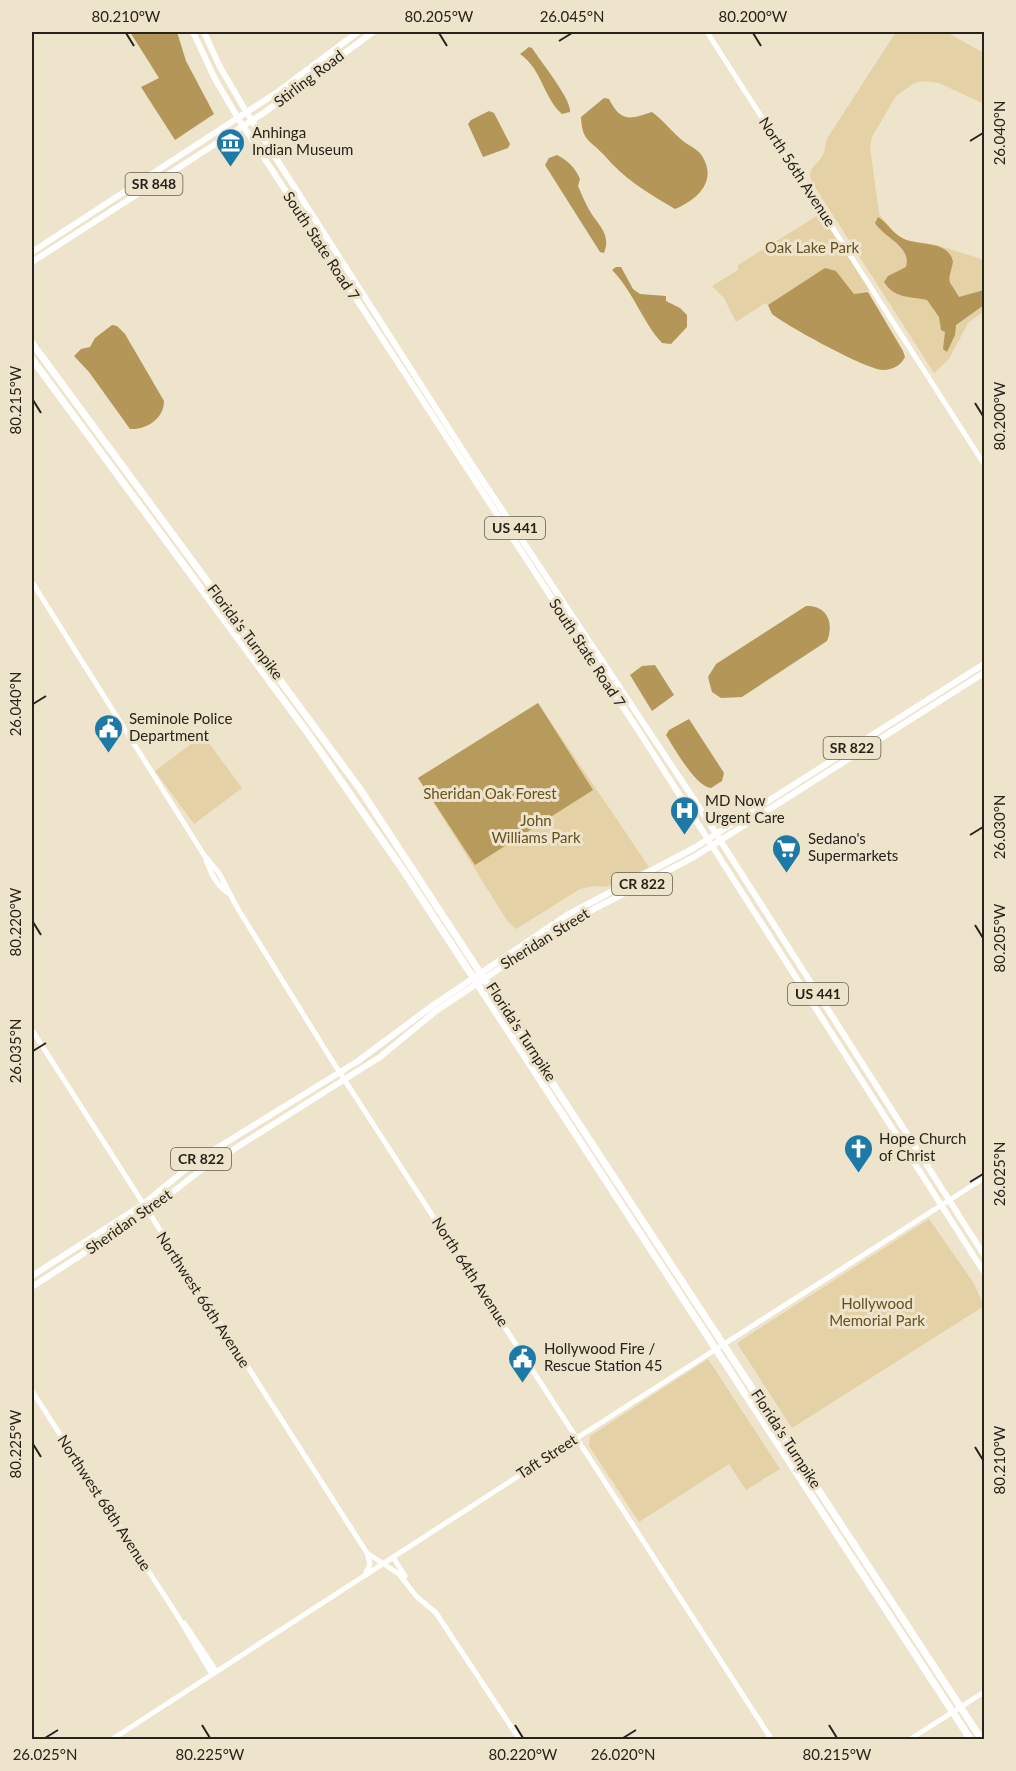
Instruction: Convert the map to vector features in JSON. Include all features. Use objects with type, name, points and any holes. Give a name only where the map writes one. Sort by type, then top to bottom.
[{"type":"highway","name":"Florida's Turnpike","points":[[32,343],[360,789],[982,1740]]},
{"type":"highway","name":"Florida's Turnpike","points":[[32,359],[353,796],[971,1740]]},
{"type":"main road","name":"South State Road 7","points":[[193,32],[210,70],[243,126],[633,723],[984,1272]]},
{"type":"main road","name":"South State Road 7","points":[[204,32],[220,67],[252,121],[414,373],[721,840],[897,1122],[984,1255]]},
{"type":"main road","name":"Stirling Road","points":[[32,252],[247,113],[358,32]]},
{"type":"main road","name":"Stirling Road","points":[[32,262],[252,121],[296,91],[373,32]]},
{"type":"main road","points":[[334,60],[333,55],[337,47]]},
{"type":"main road","points":[[309,228],[323,232]]},
{"type":"main road","points":[[358,301],[360,299],[369,302]]},
{"type":"main road","points":[[401,369],[414,373]]},
{"type":"main road","name":"Sheridan Street","points":[[495,968],[567,915],[716,834],[984,664]]},
{"type":"main road","name":"Sheridan Street","points":[[32,1276],[142,1205],[196,1161],[341,1072],[495,968],[580,916],[666,873],[712,846],[984,673]]},
{"type":"main road","points":[[633,723],[640,729],[650,731]]},
{"type":"main road","points":[[763,925],[775,926]]},
{"type":"main road","name":"Sheridan Street","points":[[32,1287],[147,1212],[201,1170],[380,1057],[466,987]]},
{"type":"main road","points":[[821,1016],[833,1020]]},
{"type":"main road","points":[[837,1041],[849,1044]]},
{"type":"main road","points":[[876,1103],[887,1106]]},
{"type":"main road","points":[[886,1120],[897,1122]]},
{"type":"street","name":"North 56th Avenue","points":[[707,32],[984,464]]},
{"type":"street","name":"North 64th Avenue","points":[[32,582],[204,855],[219,873],[228,893],[345,1079],[772,1740]]},
{"type":"street","name":"Northwest 66th Avenue","points":[[32,1030],[142,1205],[367,1552],[407,1582]]},
{"type":"street","name":"Taft Street","points":[[111,1740],[984,1178]]},
{"type":"street","name":"Northwest 68th Avenue","points":[[32,1391],[214,1672]]},
{"type":"street","points":[[364,1576],[370,1564],[367,1552]]},
{"type":"street","points":[[393,1557],[416,1596],[428,1604],[447,1626],[520,1740]]},
{"type":"street","points":[[909,1740],[984,1692]]},
{"type":"green space","points":[[896,32],[946,32],[984,53],[984,104],[939,83],[923,81],[914,83],[896,96],[872,137],[870,147],[879,214],[894,233],[905,240],[937,245],[984,260],[984,311],[968,323],[949,359],[934,373],[813,184],[810,173],[822,157],[828,137]]},
{"type":"green space","name":"Oak Lake Park","points":[[820,214],[871,290],[854,294],[836,271],[768,305],[765,303],[736,322],[724,298],[712,286],[738,270],[738,265]]},
{"type":"green space","name":"John Williams Park","points":[[538,703],[649,867],[607,887],[594,886],[580,889],[516,929],[508,922],[418,778]]},
{"type":"green space","name":"Sheridan Oak Forest","points":[[538,703],[593,790],[475,865],[418,778]]},
{"type":"green space","points":[[203,735],[242,788],[194,824],[155,771]]},
{"type":"green space","name":"Hollywood Memorial Park","points":[[929,1219],[973,1282],[984,1306],[792,1428],[737,1343]]},
{"type":"green space","points":[[708,1359],[780,1469],[746,1490],[729,1464],[639,1522],[589,1446],[590,1436]]},
{"type":"shaded area","points":[[130,32],[177,32],[186,61],[214,114],[175,140],[141,87],[159,78]]},
{"type":"shaded area","points":[[529,47],[532,48],[561,90],[570,112],[562,114],[551,100],[533,67],[520,54]]},
{"type":"shaded area","points":[[604,98],[609,99],[622,116],[632,117],[652,112],[683,141],[696,149],[706,165],[708,174],[703,188],[697,195],[675,209],[628,178],[590,142],[583,131],[581,117]]},
{"type":"shaded area","points":[[489,111],[494,113],[510,144],[508,148],[483,157],[468,124],[471,120]]},
{"type":"shaded area","points":[[557,155],[570,164],[580,179],[578,186],[605,236],[604,253],[600,252],[545,165],[549,158]]},
{"type":"shaded area","points":[[878,217],[904,239],[946,250],[953,262],[950,281],[959,297],[984,290],[984,305],[956,325],[955,335],[947,352],[943,349],[945,332],[941,330],[939,317],[927,300],[898,294],[884,282],[888,276],[906,267],[907,260],[901,248],[875,223]]},
{"type":"shaded area","points":[[621,267],[633,289],[640,294],[666,296],[666,301],[680,308],[687,315],[687,327],[671,344],[662,343],[655,334],[626,287],[612,270]]},
{"type":"shaded area","points":[[825,268],[836,271],[854,294],[868,292],[903,351],[905,357],[899,365],[883,370],[861,363],[809,337],[772,314],[768,305]]},
{"type":"shaded area","points":[[112,325],[117,326],[125,334],[164,401],[157,418],[142,428],[130,429],[89,372],[74,356],[81,349],[90,347],[95,338]]},
{"type":"shaded area","points":[[806,606],[820,609],[827,617],[830,628],[827,641],[742,697],[721,698],[712,692],[708,677],[716,664]]},
{"type":"shaded area","points":[[655,665],[674,695],[652,711],[630,675],[642,666]]},
{"type":"shaded area","points":[[689,719],[724,773],[722,781],[711,788],[705,786],[692,774],[666,735],[669,730]]},
{"type":"place","name":"Anhinga Indian Museum","points":[[231,168]]},
{"type":"place","name":"Seminole Police Department","points":[[108,754]]},
{"type":"place","name":"MD Now Urgent Care","points":[[684,836]]},
{"type":"place","name":"Sedano's Supermarkets","points":[[787,874]]},
{"type":"place","name":"Hope Church of Christ","points":[[858,1174]]},
{"type":"place","name":"Hollywood Fire / Rescue Station 45","points":[[523,1384]]}]
